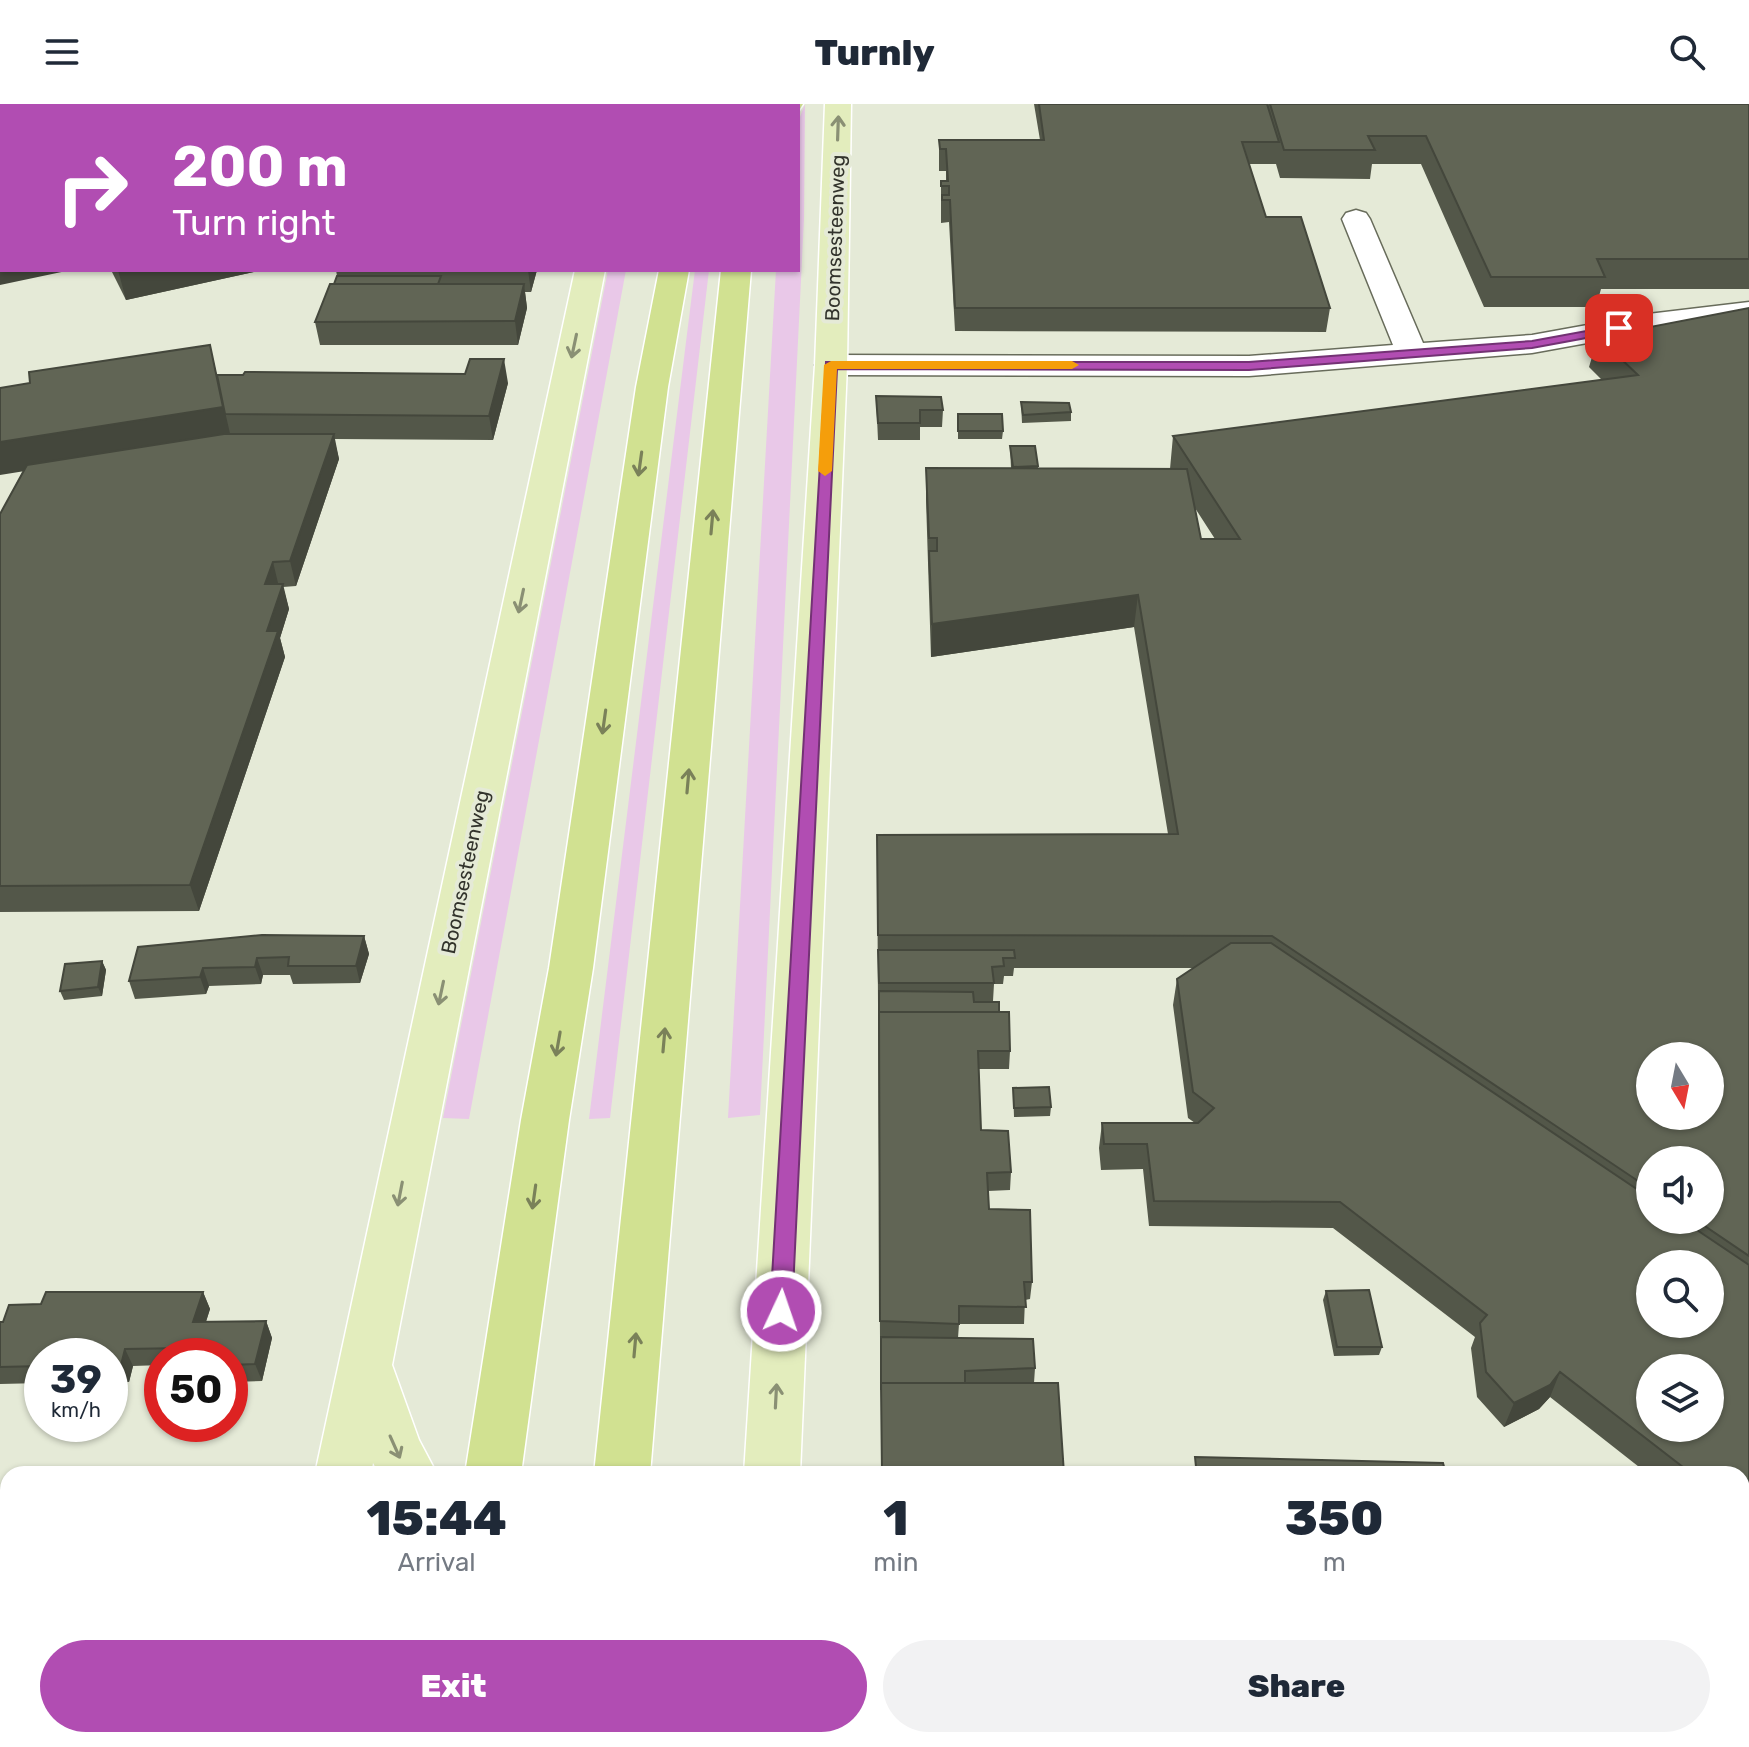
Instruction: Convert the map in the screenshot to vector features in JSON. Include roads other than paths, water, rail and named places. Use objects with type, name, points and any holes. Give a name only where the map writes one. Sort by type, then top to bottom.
[{"type":"highway","points":[[646,272],[640,334],[652,387]]},
{"type":"highway","points":[[494,1466],[545,1120],[571,968],[652,387],[674,272]]},
{"type":"highway","points":[[623,1466],[736,272]]},
{"type":"main road","name":"Boomsesteenweg","points":[[771,1466],[831,365],[838,104]]},
{"type":"main road","name":"Boomsesteenweg","points":[[345,1466],[590,272]]},
{"type":"main road","points":[[366,1366],[395,1450],[404,1466]]},
{"type":"lane","points":[[1356,219],[1412,354]]},
{"type":"lane","points":[[831,365],[1249,366],[1532,344],[1648,323],[1749,311]]}]
